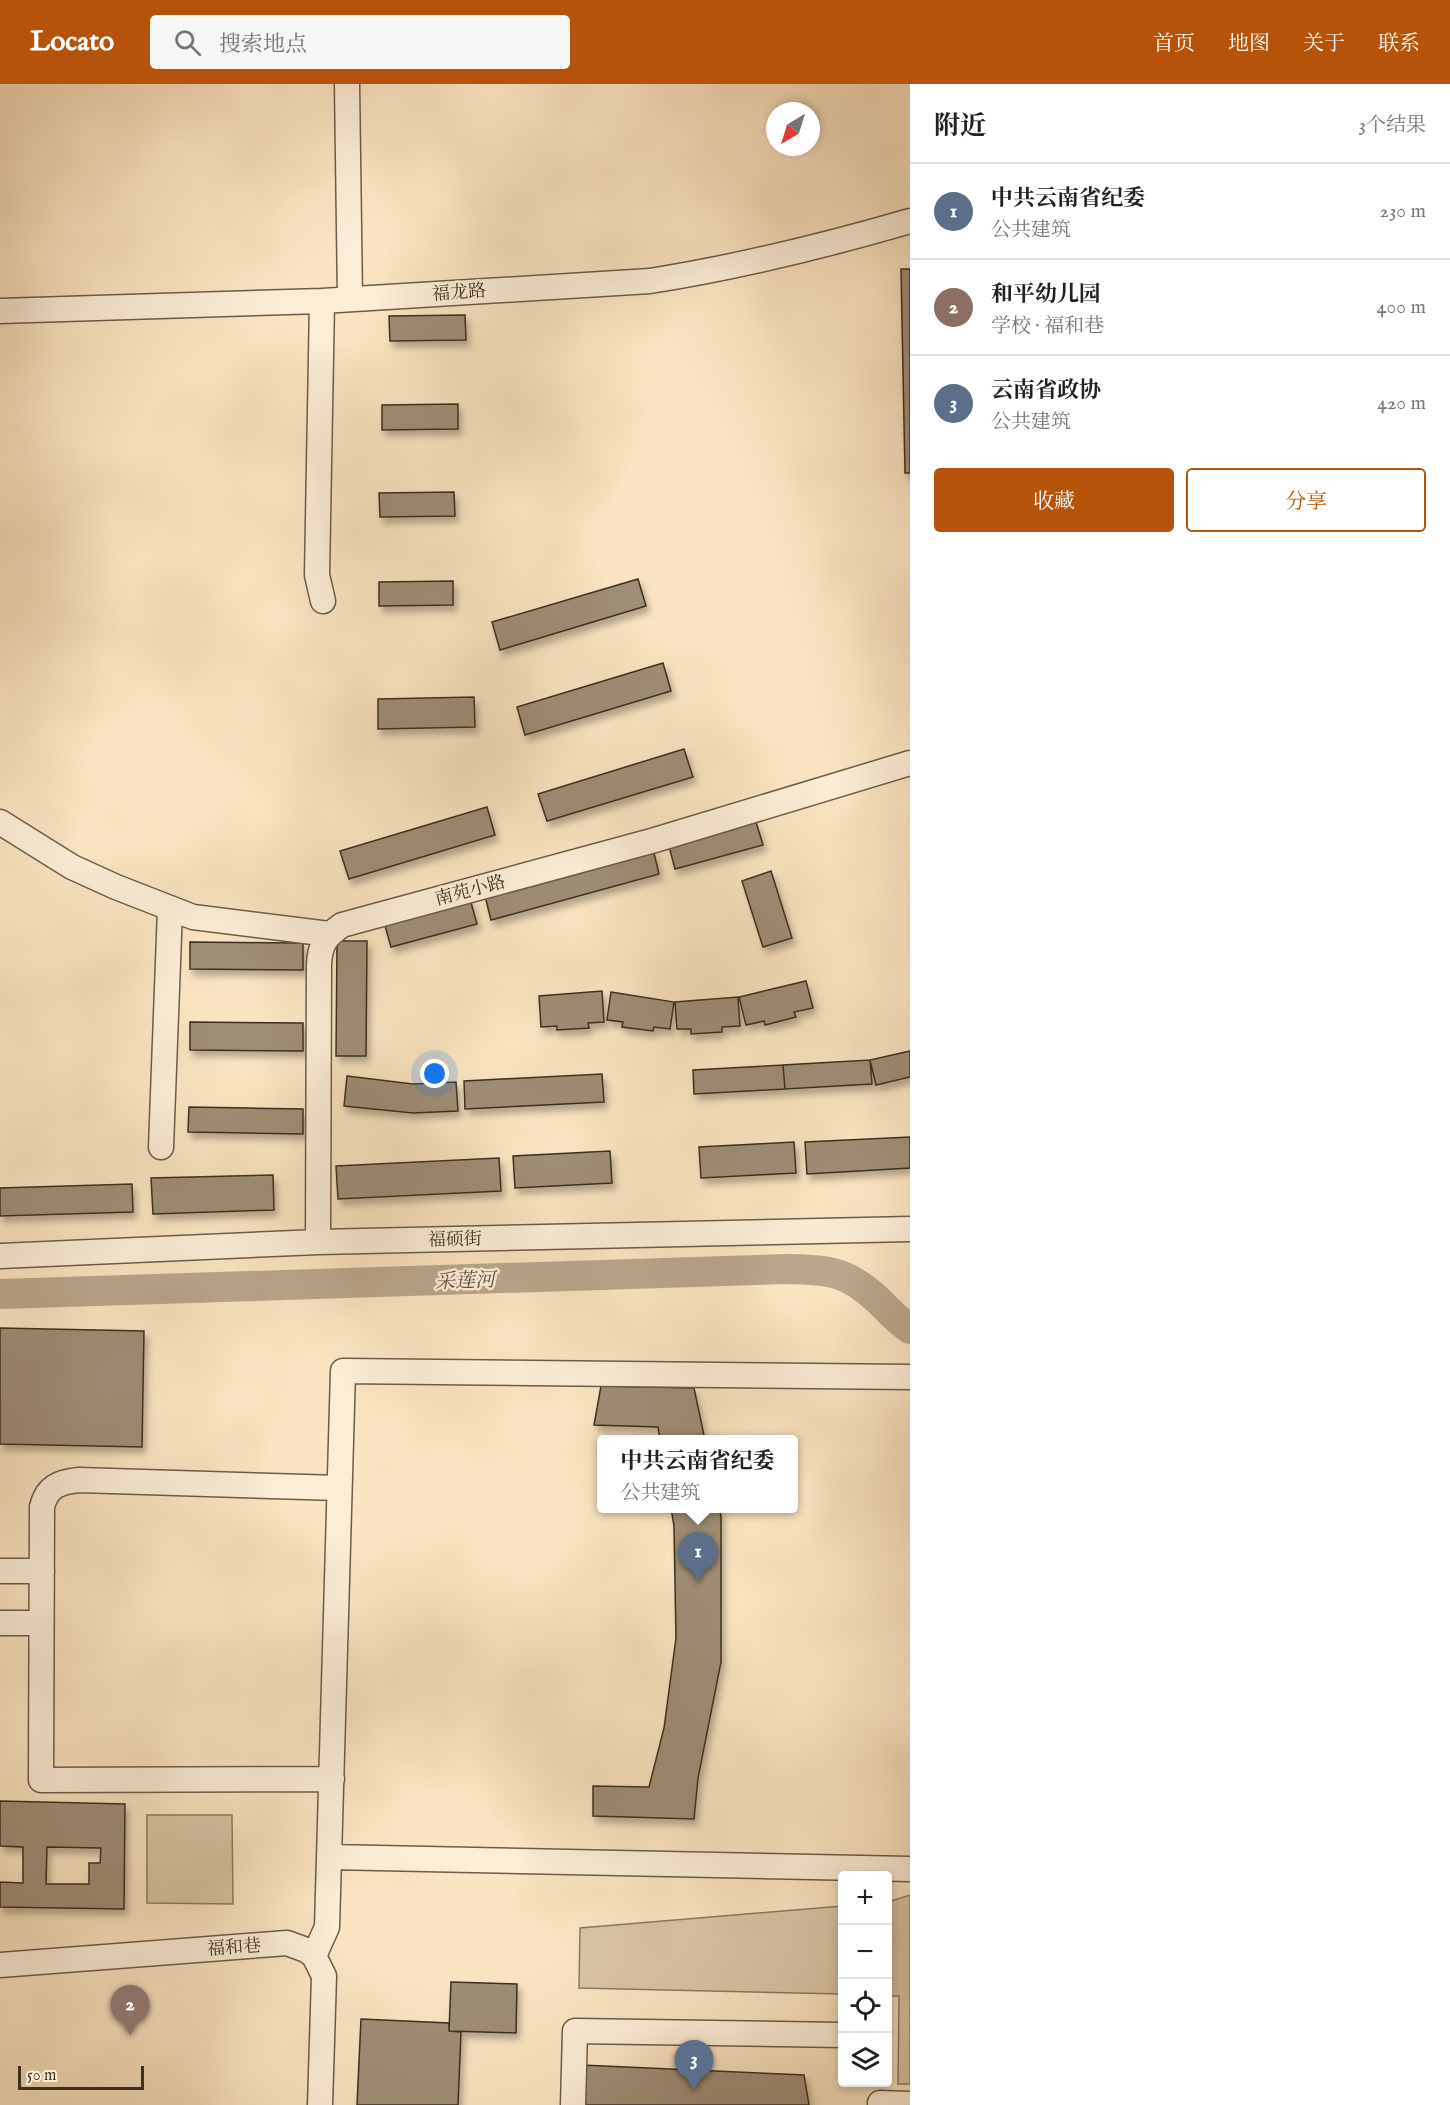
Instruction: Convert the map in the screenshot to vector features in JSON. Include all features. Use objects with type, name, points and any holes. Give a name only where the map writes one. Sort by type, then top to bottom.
[{"type":"street","points":[[347,84],[350,299]]},
{"type":"street","name":"福龙路","points":[[0,311],[322,301],[650,281],[694,274],[835,243],[910,221]]},
{"type":"street","points":[[322,301],[317,575],[323,601]]},
{"type":"street","name":"南苑小路","points":[[329,934],[342,925],[655,840],[910,763]]},
{"type":"street","points":[[0,822],[72,867],[193,917],[329,934],[320,950],[319,965],[318,1242]]},
{"type":"street","points":[[161,1147],[170,909]]},
{"type":"street","name":"福硕街","points":[[0,1256],[318,1242],[910,1229]]},
{"type":"street","points":[[320,2105],[324,1976],[314,1956],[327,1927],[343,1371],[910,1377]]},
{"type":"street","points":[[332,1779],[41,1780],[42,1507],[44,1498],[51,1488],[61,1482],[79,1480],[339,1488]]},
{"type":"street","points":[[0,1571],[42,1571]]},
{"type":"street","points":[[0,1623],[41,1623]]},
{"type":"street","points":[[330,1857],[910,1869]]},
{"type":"street","name":"福和巷","points":[[0,1965],[287,1944],[306,1950],[314,1956]]},
{"type":"street","points":[[573,2105],[574,2031],[838,2035]]},
{"type":"street","points":[[880,2097],[910,2104]]},
{"type":"shaded area","points":[[147,1815],[232,1815],[233,1904],[147,1903]]},
{"type":"shaded area","points":[[910,1895],[910,2084],[898,2084],[899,1996],[892,1996],[892,1901]]},
{"type":"shaded area","points":[[838,1906],[838,1994],[579,1988],[580,1928]]},
{"type":"building","points":[[901,269],[910,269],[910,473],[905,473]]},
{"type":"building","points":[[465,315],[466,340],[390,341],[389,316]]},
{"type":"building","points":[[458,404],[458,429],[382,430],[382,405]]},
{"type":"building","points":[[454,492],[455,516],[380,517],[379,493]]},
{"type":"building","points":[[638,579],[646,606],[500,650],[492,622]]},
{"type":"building","points":[[453,581],[453,605],[379,606],[379,582]]},
{"type":"building","points":[[663,663],[671,691],[525,735],[517,707]]},
{"type":"building","points":[[474,697],[475,727],[378,729],[378,699]]},
{"type":"building","points":[[684,749],[693,777],[547,821],[538,794]]},
{"type":"building","points":[[487,807],[495,835],[349,879],[340,851]]},
{"type":"building","points":[[756,822],[763,845],[675,869],[669,846]]},
{"type":"building","points":[[653,849],[659,874],[491,920],[485,896]]},
{"type":"building","points":[[771,871],[792,938],[763,947],[742,881]]},
{"type":"building","points":[[470,899],[477,924],[391,947],[384,922]]},
{"type":"building","points":[[337,941],[367,941],[366,1056],[336,1056]]},
{"type":"building","points":[[190,942],[303,943],[303,970],[190,969]]},
{"type":"building","points":[[806,981],[813,1008],[794,1012],[796,1017],[765,1025],[764,1021],[746,1025],[739,997]]},
{"type":"building","points":[[602,991],[604,1022],[588,1023],[589,1028],[557,1030],[557,1026],[541,1027],[539,996]]},
{"type":"building","points":[[611,992],[674,1002],[670,1029],[654,1027],[653,1031],[622,1027],[623,1022],[607,1020]]},
{"type":"building","points":[[738,997],[740,1026],[722,1027],[722,1032],[691,1034],[691,1029],[677,1029],[675,1002]]},
{"type":"building","points":[[190,1022],[303,1023],[303,1051],[190,1050]]},
{"type":"building","points":[[910,1051],[910,1077],[876,1085],[870,1060]]},
{"type":"building","points":[[870,1060],[872,1084],[785,1089],[783,1065]]},
{"type":"building","points":[[783,1065],[785,1089],[694,1094],[693,1070]]},
{"type":"building","points":[[602,1074],[604,1102],[465,1109],[464,1081]]},
{"type":"building","points":[[347,1076],[413,1084],[456,1082],[458,1111],[413,1113],[344,1106]]},
{"type":"building","points":[[189,1107],[303,1109],[303,1134],[188,1132]]},
{"type":"building","points":[[910,1137],[910,1168],[807,1174],[805,1142]]},
{"type":"building","points":[[794,1142],[796,1173],[701,1178],[699,1147]]},
{"type":"building","points":[[610,1151],[612,1183],[515,1188],[513,1156]]},
{"type":"building","points":[[499,1158],[501,1191],[338,1199],[336,1166]]},
{"type":"building","points":[[273,1175],[274,1210],[153,1214],[151,1178]]},
{"type":"building","points":[[132,1184],[133,1212],[0,1216],[0,1188]]},
{"type":"building","points":[[0,1328],[144,1331],[142,1447],[0,1444]]},
{"type":"building","points":[[601,1386],[694,1388],[704,1435],[659,1435],[658,1427],[594,1425]]},
{"type":"building","points":[[672,1513],[720,1513],[721,1516],[721,1662],[698,1778],[694,1819],[593,1816],[593,1786],[649,1787],[664,1728],[676,1638]]},
{"type":"building","points":[[0,1801],[125,1804],[124,1909],[0,1907],[0,1882],[23,1883],[23,1847],[0,1846]],"holes":[[[47,1847],[101,1848],[100,1863],[89,1863],[89,1884],[46,1884]]]},
{"type":"building","points":[[451,1982],[517,1984],[516,2033],[449,2031]]},
{"type":"building","points":[[361,2019],[449,2023],[449,2031],[461,2032],[458,2105],[357,2105]]},
{"type":"building","points":[[581,2065],[804,2075],[809,2105],[580,2105]]},
{"type":"waterway","name":"采莲河","points":[[0,1294],[803,1269],[837,1274],[857,1283],[910,1329]]},
{"type":"place","name":"中共云南省纪委","points":[[698,1582]]},
{"type":"place","name":"和平幼儿园","points":[[130,2035]]},
{"type":"place","name":"云南省政协","points":[[694,2090]]}]
